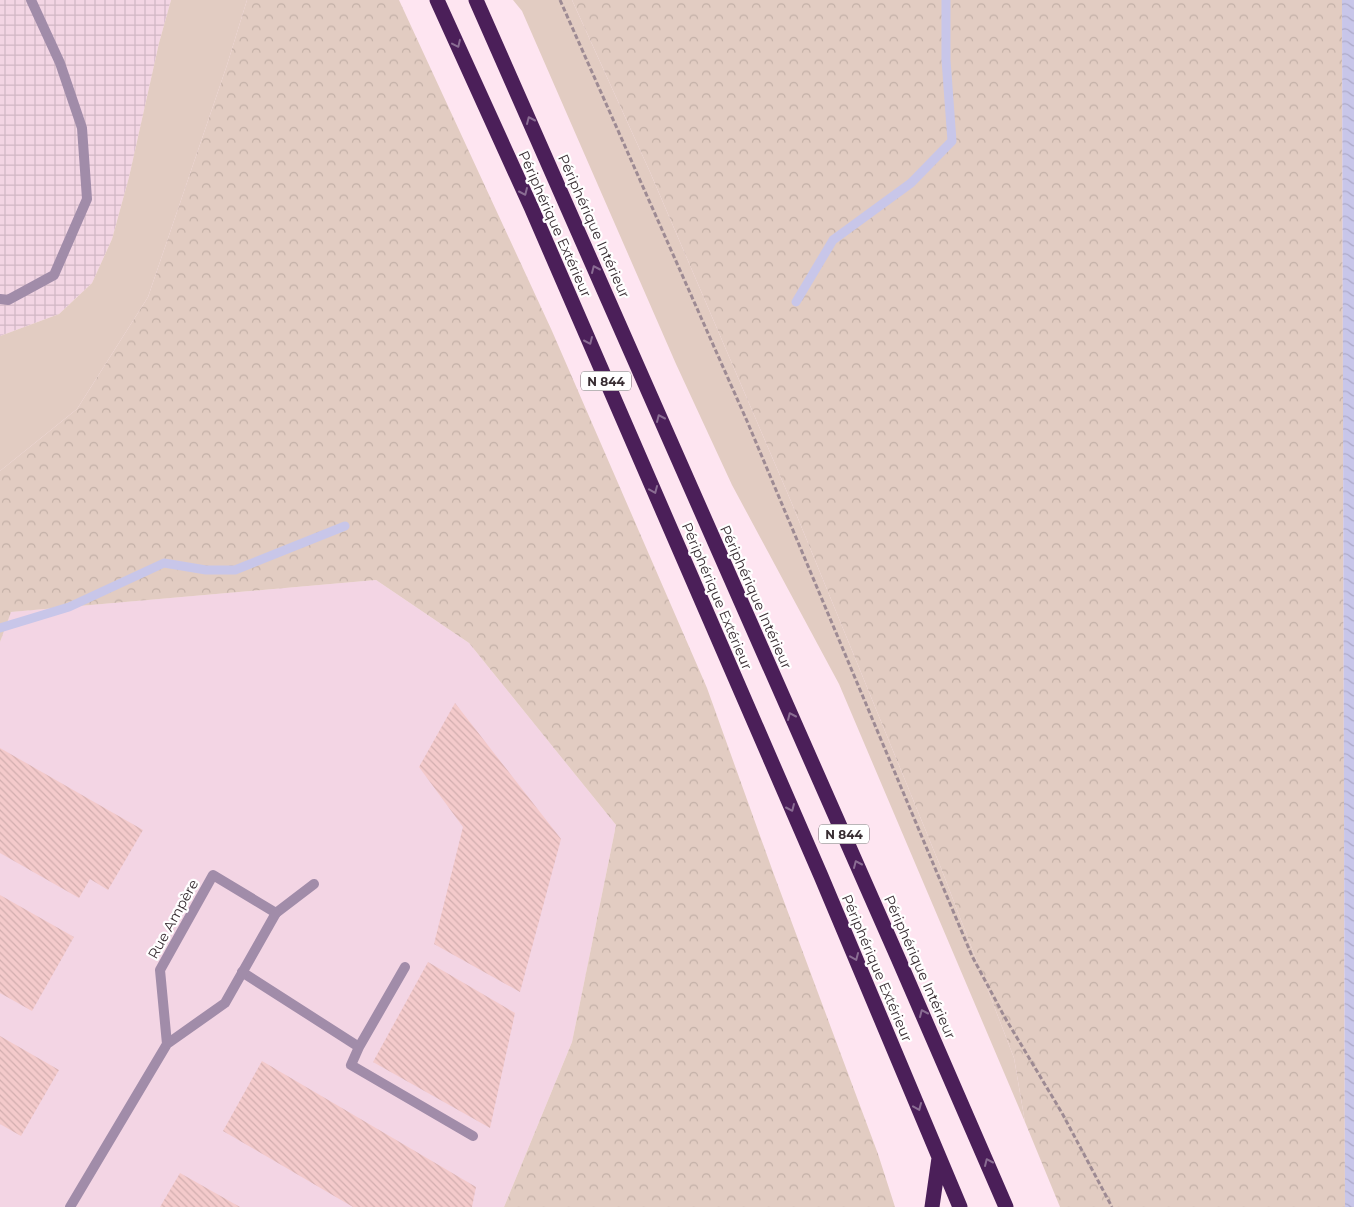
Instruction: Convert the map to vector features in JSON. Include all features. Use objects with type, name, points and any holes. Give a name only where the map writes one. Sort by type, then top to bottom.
[{"type":"highway","name":"Périphérique Extérieur","points":[[437,0],[531,207],[600,366],[817,868],[960,1207]]},
{"type":"highway","name":"Périphérique Intérieur","points":[[476,0],[910,984],[1006,1207]]},
{"type":"highway","points":[[932,1207],[940,1156]]},
{"type":"street","points":[[0,299],[8,300],[54,275],[86,199],[82,128],[60,63],[31,0]]},
{"type":"street","name":"Rue Ampère","points":[[167,1044],[160,970],[213,875],[276,913]]},
{"type":"street","points":[[70,1207],[167,1044],[225,1003],[276,913],[314,884]]},
{"type":"street","points":[[405,967],[350,1065],[473,1136]]},
{"type":"street","points":[[242,972],[359,1047]]},
{"type":"path","points":[[560,0],[748,421],[972,956],[1004,1016],[1062,1113],[1112,1207]]},
{"type":"shaded area","points":[[0,0],[171,0],[159,43],[129,177],[112,239],[92,283],[59,314],[0,336]]},
{"type":"shaded area","points":[[376,580],[469,643],[616,825],[572,1042],[504,1207],[0,1207],[0,642],[10,612]]},
{"type":"green space","points":[[171,0],[247,0],[227,65],[148,297],[77,409],[0,471],[0,336],[59,314],[92,283],[112,239],[129,177],[159,43]]},
{"type":"green space","points":[[247,0],[399,0],[552,331],[707,688],[878,1154],[895,1207],[504,1207],[572,1042],[616,825],[469,643],[376,580],[11,612],[0,642],[0,471],[77,409],[148,297],[227,65]]},
{"type":"green space","points":[[513,0],[572,0],[650,172],[790,499],[941,868],[1014,1058],[1025,1122],[839,684],[732,485],[676,364],[522,11]]},
{"type":"green space","points":[[572,0],[1342,0],[1345,1207],[1060,1207],[1025,1122],[1014,1058],[941,868],[790,499],[650,172]]},
{"type":"water","points":[[1342,0],[1354,0],[1354,1207],[1345,1207]]},
{"type":"building","points":[[455,703],[561,839],[520,992],[434,944],[463,827],[419,767]]},
{"type":"building","points":[[0,748],[143,830],[108,890],[90,879],[79,898],[0,853]]},
{"type":"building","points":[[0,895],[74,937],[32,1011],[0,993]]},
{"type":"building","points":[[428,962],[515,1013],[490,1128],[373,1062]]},
{"type":"building","points":[[0,1036],[59,1070],[21,1136],[0,1124]]},
{"type":"building","points":[[262,1061],[476,1187],[472,1207],[353,1207],[223,1131]]},
{"type":"building","points":[[180,1173],[240,1207],[160,1207]]},
{"type":"waterway","points":[[796,302],[833,240],[911,183],[952,141],[946,60],[946,0]]},
{"type":"waterway","points":[[0,628],[69,607],[164,563],[206,570],[235,570],[345,526]]}]
